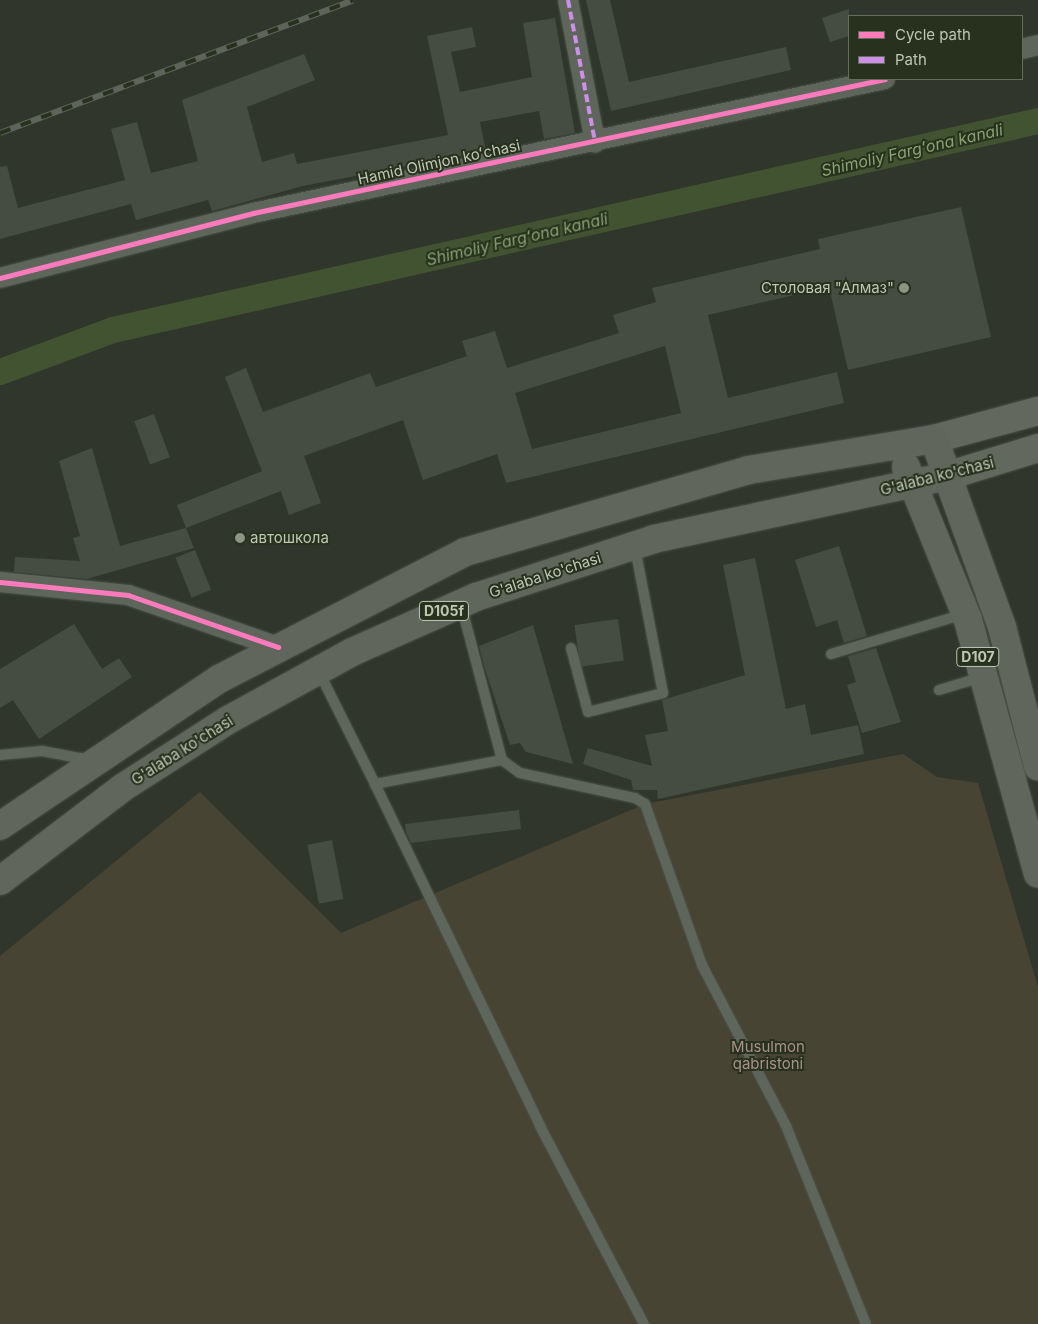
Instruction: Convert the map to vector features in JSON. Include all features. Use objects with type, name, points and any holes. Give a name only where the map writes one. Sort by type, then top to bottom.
[{"type":"main road","name":"D105f","points":[[0,826],[218,679],[465,552],[610,506],[749,470],[900,446],[1038,411]]},
{"type":"main road","name":"D107","points":[[934,438],[999,618],[1038,766]]},
{"type":"main road","name":"D107","points":[[900,446],[911,484],[965,614],[1038,874]]},
{"type":"main road","name":"G'alaba ko'chasi","points":[[0,881],[122,788],[228,720],[318,670],[461,604],[634,546],[947,476],[1038,448]]},
{"type":"street","points":[[568,0],[594,142]]},
{"type":"street","points":[[1023,49],[1038,45]]},
{"type":"street","name":"Hamid Olimjon koʻchasi","points":[[0,278],[253,213],[880,80]]},
{"type":"street","points":[[0,582],[128,596],[278,647]]},
{"type":"lane","points":[[571,648],[588,712],[663,693],[634,546]]},
{"type":"lane","points":[[461,604],[502,760],[520,773],[635,798],[645,804],[702,965],[786,1126],[866,1324]]},
{"type":"lane","points":[[831,654],[965,614]]},
{"type":"lane","points":[[318,670],[540,1126],[644,1324]]},
{"type":"lane","points":[[939,690],[982,677]]},
{"type":"lane","points":[[0,755],[42,751],[94,761]]},
{"type":"lane","points":[[375,784],[502,760]]},
{"type":"green space","name":"Musulmon qabristoni","points":[[903,754],[937,777],[978,783],[1038,987],[1038,1324],[0,1324],[0,956],[200,792],[341,933],[645,804]]},
{"type":"building","points":[[586,0],[610,0],[629,82],[786,47],[791,70],[611,111]]},
{"type":"building","points":[[849,9],[848,36],[830,42],[822,18]]},
{"type":"building","points":[[555,18],[575,133],[544,139],[539,111],[480,122],[486,151],[303,186],[212,211],[208,200],[136,220],[131,204],[0,239],[0,167],[7,166],[18,208],[125,180],[111,129],[137,122],[151,173],[198,161],[182,100],[304,54],[315,80],[247,107],[262,162],[294,153],[297,164],[448,135],[427,36],[472,27],[476,47],[451,52],[460,92],[532,77],[523,23]]},
{"type":"building","points":[[961,207],[991,337],[848,370],[829,287],[708,315],[728,398],[837,372],[844,403],[506,483],[497,454],[423,480],[403,420],[304,456],[321,503],[289,515],[281,491],[186,528],[177,505],[262,471],[225,377],[246,368],[263,412],[370,373],[376,387],[467,356],[462,341],[495,331],[507,368],[619,333],[613,315],[656,302],[652,288],[820,249],[818,239]],"holes":[[[665,346],[681,413],[532,449],[515,393]]]},
{"type":"building","points":[[154,414],[170,457],[150,464],[134,421]]},
{"type":"building","points":[[92,448],[120,546],[186,528],[194,548],[87,579],[14,572],[15,557],[80,561],[73,538],[80,536],[59,461]]},
{"type":"building","points":[[839,546],[867,636],[844,643],[837,620],[816,627],[795,560]]},
{"type":"building","points":[[195,550],[211,590],[192,598],[176,558]]},
{"type":"building","points":[[755,558],[786,709],[805,704],[811,735],[858,725],[864,754],[658,799],[657,790],[633,790],[631,780],[583,764],[588,748],[652,766],[645,735],[668,731],[662,700],[745,675],[723,565]]},
{"type":"building","points":[[618,619],[624,661],[580,667],[574,625]]},
{"type":"building","points":[[74,624],[102,669],[119,658],[132,677],[39,739],[13,700],[0,708],[0,669]]},
{"type":"building","points":[[533,625],[573,764],[526,752],[520,743],[510,745],[485,669],[479,646]]},
{"type":"building","points":[[876,648],[901,722],[862,733],[847,685],[856,682],[848,656]]},
{"type":"building","points":[[519,810],[521,829],[411,843],[406,832],[405,824]]},
{"type":"building","points":[[332,840],[343,899],[319,904],[307,845]]},
{"type":"waterway","name":"Shimoliy Fargʻona kanali","points":[[0,372],[113,330],[1038,121]]},
{"type":"railway","points":[[0,133],[353,0]]},
{"type":"marked path","points":[[568,0],[595,142]]},
{"type":"cycle path","points":[[0,278],[253,213],[880,80]]},
{"type":"cycle path","points":[[0,582],[128,595],[278,647]]},
{"type":"place","name":"Столовая \"Алмаз\"","points":[[904,288]]},
{"type":"place","name":"автошкола","points":[[240,538]]}]
